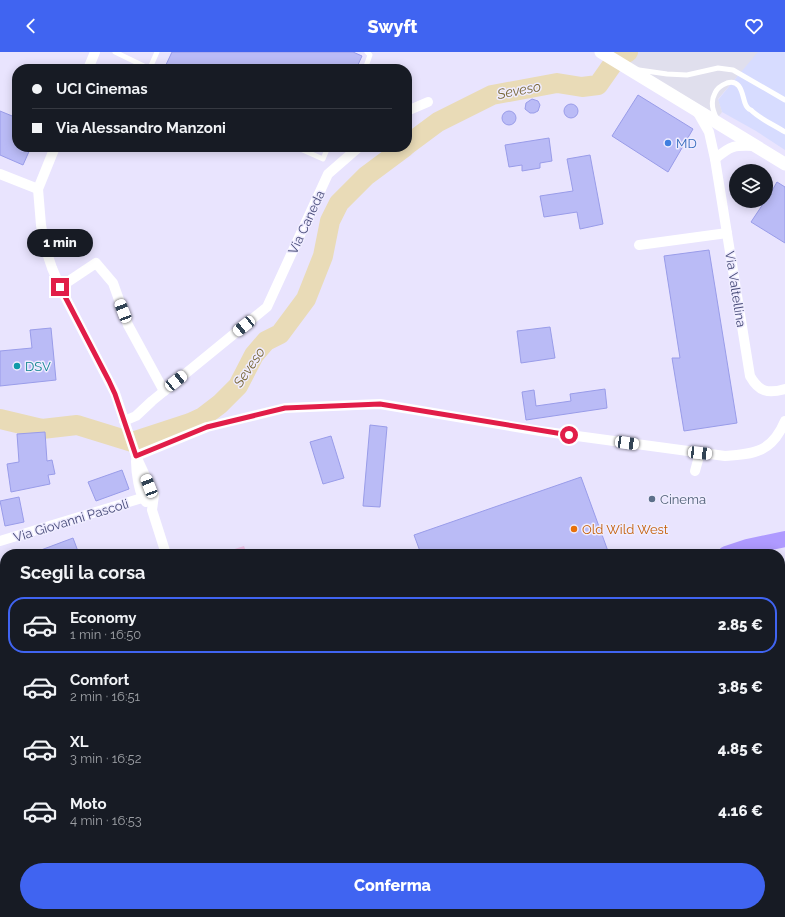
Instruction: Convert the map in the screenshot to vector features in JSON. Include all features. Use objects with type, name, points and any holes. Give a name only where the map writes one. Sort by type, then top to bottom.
[{"type":"main road","points":[[741,549],[785,539]]},
{"type":"main road","points":[[747,547],[785,548]]},
{"type":"street","points":[[90,64],[95,52]]},
{"type":"street","points":[[602,53],[785,164]]},
{"type":"street","points":[[412,109],[428,102]]},
{"type":"street","name":"Via Valtellina","points":[[696,110],[709,132],[715,159],[750,376],[754,383],[767,392],[785,389]]},
{"type":"street","points":[[715,159],[731,147],[739,145],[756,146]]},
{"type":"street","points":[[53,152],[38,190],[41,225],[45,247],[60,287],[109,381],[135,452],[154,495],[152,510]]},
{"type":"street","name":"Via Caneda","points":[[164,391],[267,307],[328,174],[353,152]]},
{"type":"street","points":[[0,174],[38,190]]},
{"type":"street","points":[[639,245],[727,233]]},
{"type":"street","points":[[60,287],[96,262],[113,283],[128,325],[164,391],[125,424]]},
{"type":"street","points":[[135,452],[207,427],[285,408],[380,404],[540,431],[725,456],[750,454],[762,449],[774,440],[785,421]]},
{"type":"street","points":[[135,452],[142,498],[152,510],[164,549]]},
{"type":"street","points":[[695,471],[700,453]]},
{"type":"street","name":"Via Giovanni Pascoli","points":[[0,541],[142,498]]},
{"type":"lane","points":[[115,52],[140,64]]},
{"type":"lane","points":[[152,64],[157,52]]},
{"type":"lane","points":[[367,64],[370,55],[368,52]]},
{"type":"lane","points":[[627,68],[653,73],[687,75],[718,68],[733,70],[785,100]]},
{"type":"lane","points":[[719,124],[713,111],[712,99],[717,88],[731,82],[738,85],[742,90],[745,104],[751,111],[785,132]]},
{"type":"lane","points":[[307,152],[322,159],[326,152]]},
{"type":"shaded area","points":[[610,52],[758,52],[718,99],[722,112],[719,116]]},
{"type":"shaded area","points":[[757,52],[785,52],[785,150],[756,131],[722,112],[718,100]]},
{"type":"shaded area","points":[[244,546],[245,549],[235,549]]},
{"type":"building","points":[[172,52],[353,52],[362,56],[358,64],[166,64]]},
{"type":"building","points":[[638,95],[693,129],[668,172],[612,136]]},
{"type":"building","points":[[532,99],[538,101],[540,105],[538,111],[530,113],[525,109],[526,103]]},
{"type":"building","points":[[568,104],[574,104],[578,108],[578,114],[574,118],[568,118],[564,114],[564,108]]},
{"type":"building","points":[[0,111],[12,116],[12,152],[29,152],[23,165],[0,155]]},
{"type":"building","points":[[506,111],[512,111],[516,115],[516,121],[512,125],[506,125],[502,121],[502,115]]},
{"type":"building","points":[[549,138],[552,161],[540,163],[540,168],[522,171],[522,165],[509,167],[505,145]]},
{"type":"building","points":[[590,155],[603,224],[580,229],[577,212],[544,217],[540,196],[573,191],[567,159]]},
{"type":"building","points":[[777,182],[785,187],[785,243],[751,222],[760,208],[773,208],[773,189]]},
{"type":"building","points":[[709,250],[737,423],[684,431],[672,358],[680,358],[664,256]]},
{"type":"building","points":[[550,327],[555,358],[521,363],[517,331]]},
{"type":"building","points":[[51,328],[56,380],[0,386],[0,351],[32,348],[30,330]]},
{"type":"building","points":[[605,389],[607,408],[526,420],[522,392],[534,390],[536,406],[571,401],[570,394]]},
{"type":"building","points":[[370,425],[387,427],[380,507],[363,506]]},
{"type":"building","points":[[45,432],[47,461],[52,460],[55,474],[48,475],[50,484],[11,492],[7,464],[19,462],[17,434]]},
{"type":"building","points":[[331,436],[344,478],[323,484],[310,442]]},
{"type":"building","points":[[122,470],[129,489],[96,501],[88,482]]},
{"type":"building","points":[[581,477],[607,549],[419,549],[414,535]]},
{"type":"building","points":[[19,497],[24,522],[5,526],[0,501]]},
{"type":"building","points":[[73,538],[77,549],[44,549]]},
{"type":"waterway","name":"Seveso","points":[[412,141],[438,122],[492,95],[557,83],[582,87],[598,85],[617,58],[628,52]]},
{"type":"waterway","name":"Seveso","points":[[0,419],[42,429],[77,425],[132,442],[190,423],[203,417],[220,404],[238,386],[254,355],[266,341],[280,334],[306,299],[323,256],[330,221],[339,203],[366,176],[398,152]]},
{"type":"place","name":"MD","points":[[668,143]]},
{"type":"place","name":"DSV","points":[[17,366]]},
{"type":"place","name":"Cinema","points":[[652,499]]},
{"type":"place","name":"Old Wild West","points":[[574,529]]},
{"type":"route","points":[[60,287],[115,394],[136,456],[207,427],[285,408],[380,404],[569,435]]}]
